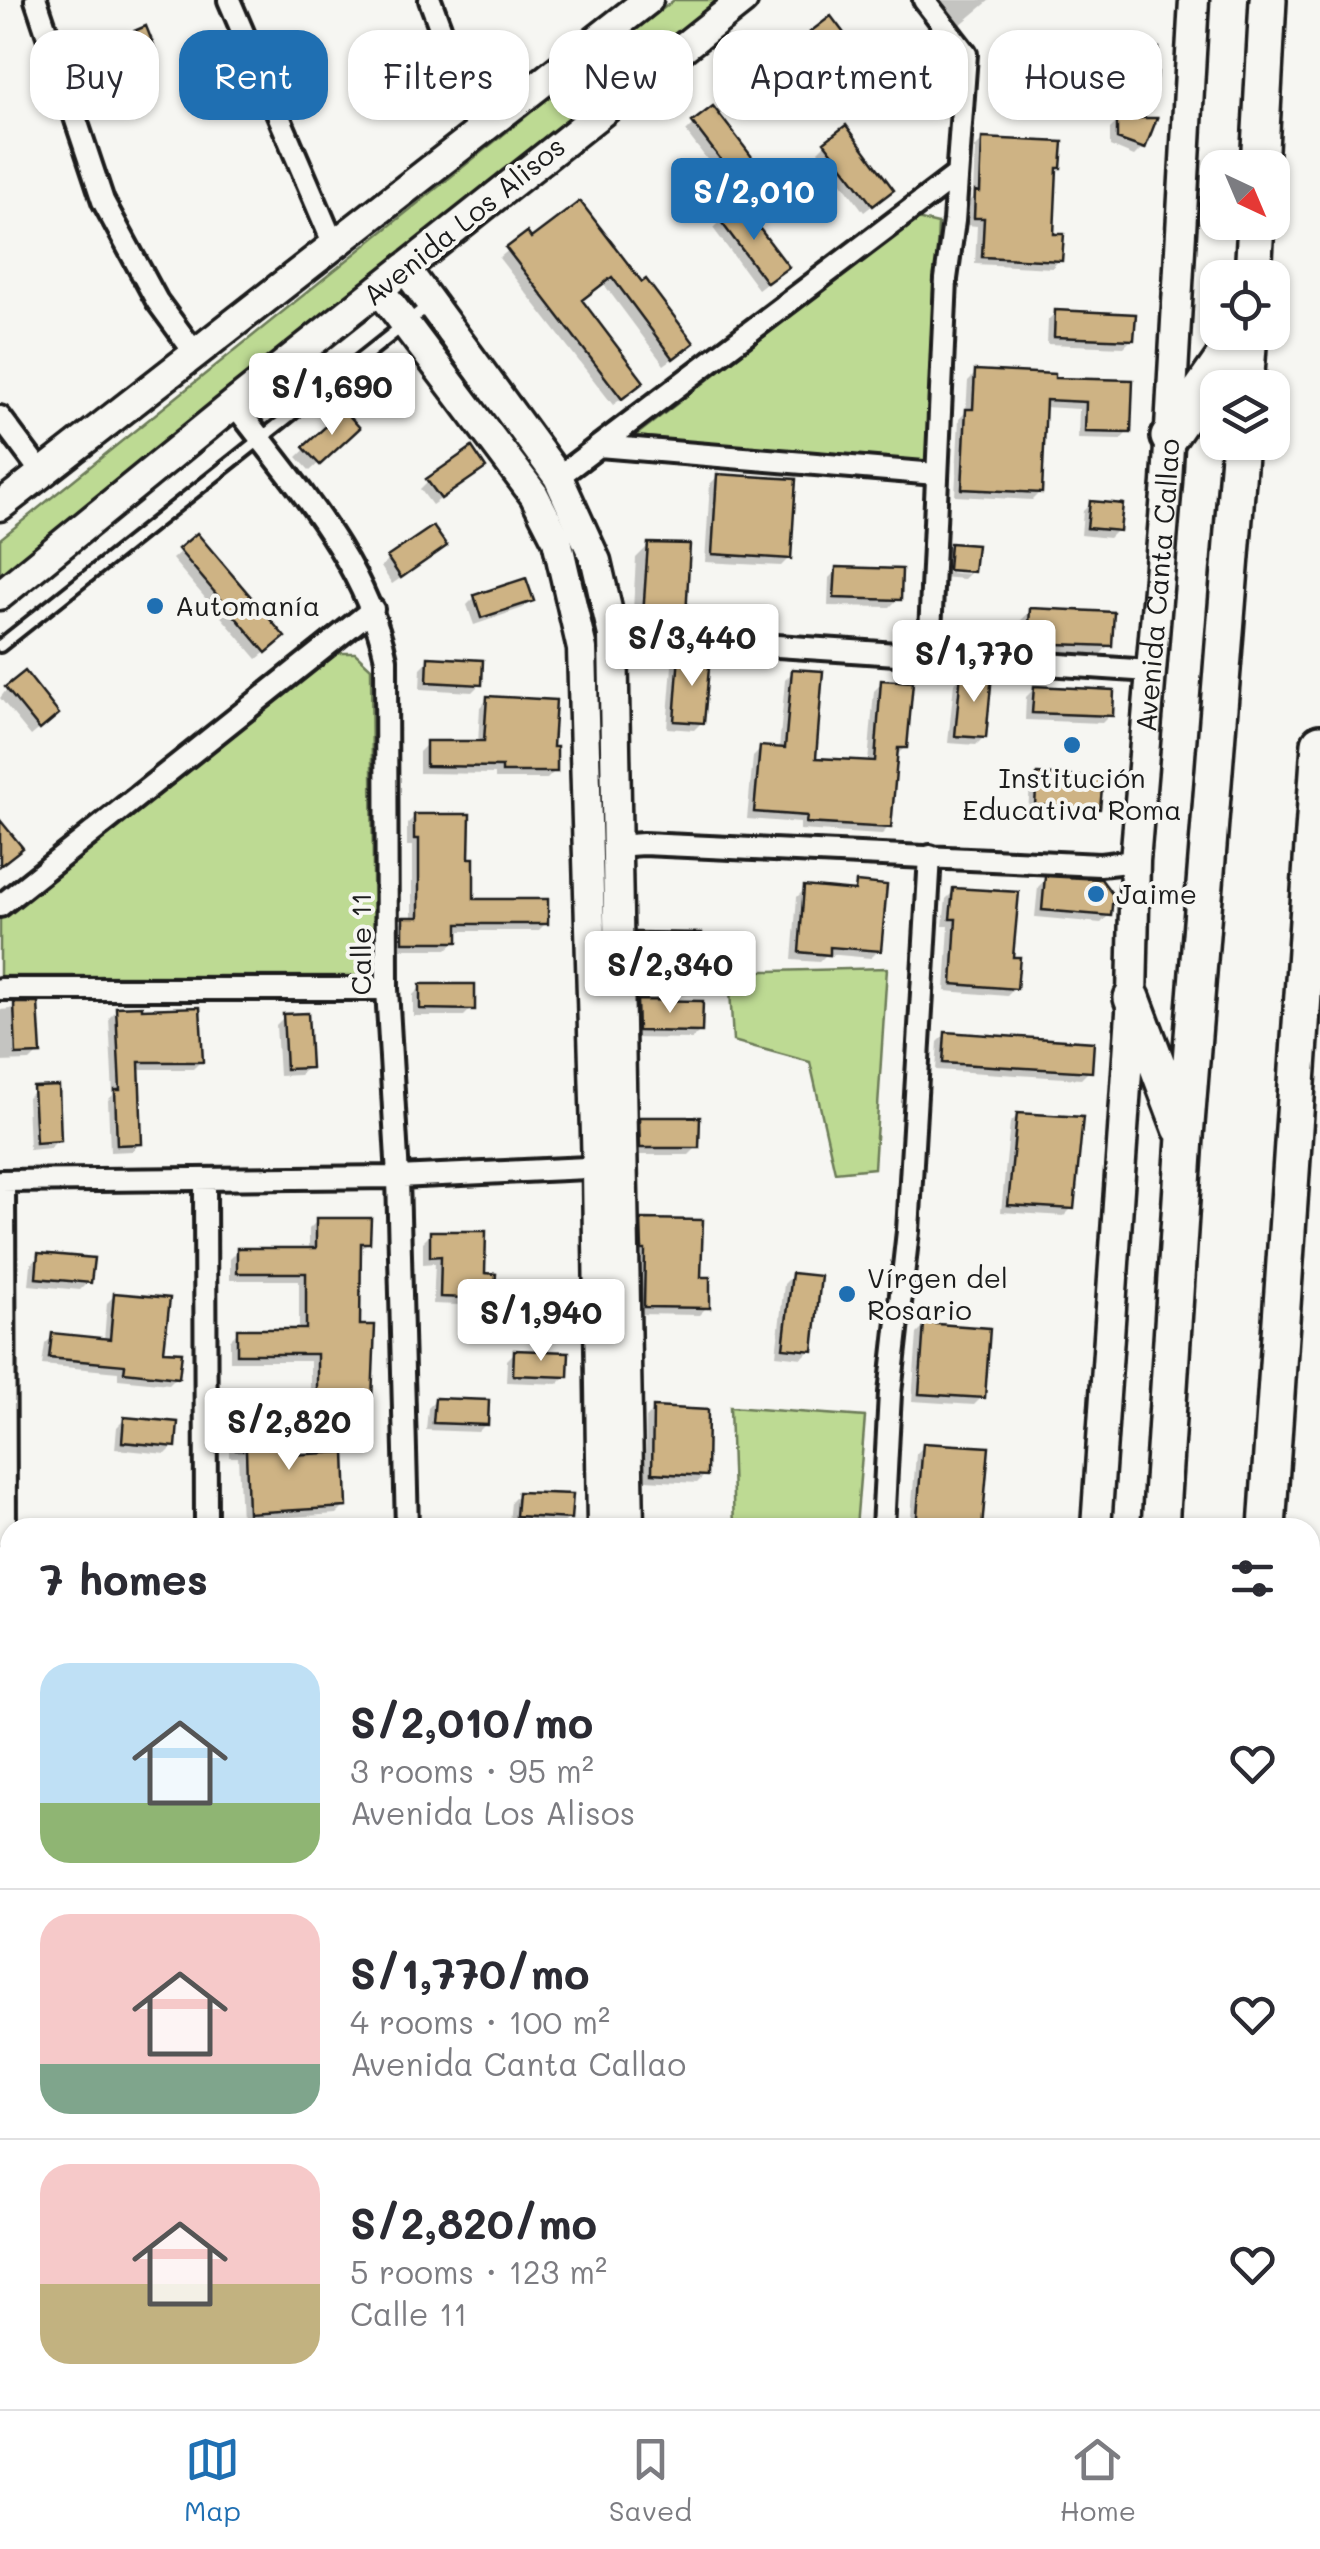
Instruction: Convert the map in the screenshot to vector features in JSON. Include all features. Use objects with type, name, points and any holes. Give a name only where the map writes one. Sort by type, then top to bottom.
[{"type":"highway","points":[[1259,150],[1268,0]]},
{"type":"highway","points":[[1169,437],[1233,350]]},
{"type":"highway","points":[[1161,1518],[1184,1137],[1239,460]]},
{"type":"highway","points":[[1268,1518],[1320,743]]},
{"type":"highway","points":[[1132,998],[1184,1137]]},
{"type":"main road","points":[[610,30],[648,0]]},
{"type":"main road","name":"Avenida Los Alisos","points":[[693,39],[743,0]]},
{"type":"main road","name":"Avenida Canta Callao","points":[[1097,1518],[1132,998],[1135,861],[1169,437],[1194,0]]},
{"type":"main road","points":[[0,506],[549,77]]},
{"type":"main road","name":"Avenida Los Alisos","points":[[0,595],[590,120]]},
{"type":"main road","points":[[405,268],[558,477],[596,561],[612,635],[614,846],[602,1518]]},
{"type":"main road","points":[[379,288],[534,495],[556,540],[570,588],[582,649],[627,1518]]},
{"type":"street","points":[[36,0],[103,202],[157,301],[195,353]]},
{"type":"street","points":[[229,0],[334,245]]},
{"type":"street","points":[[430,0],[479,132]]},
{"type":"street","points":[[924,0],[966,54],[936,474],[929,656]]},
{"type":"street","points":[[558,477],[955,176]]},
{"type":"street","name":"Calle 11","points":[[234,404],[332,536],[362,584],[386,659],[388,989],[398,1177],[407,1518]]},
{"type":"street","points":[[0,417],[42,472]]},
{"type":"street","points":[[599,446],[936,474]]},
{"type":"street","points":[[0,906],[372,609]]},
{"type":"street","points":[[612,635],[1150,670]]},
{"type":"street","points":[[614,846],[643,844],[1100,865],[1135,861]]},
{"type":"street","points":[[884,1518],[890,1393],[908,1230],[930,856]]},
{"type":"street","points":[[0,990],[388,989]]},
{"type":"street","points":[[5,1518],[2,1181],[398,1177],[609,1167]]},
{"type":"street","points":[[206,1179],[206,1518]]},
{"type":"lane","points":[[0,646],[431,303]]},
{"type":"green space","points":[[674,0],[721,0],[684,30],[636,30]]},
{"type":"green space","points":[[549,98],[549,120],[573,120],[0,576],[0,539],[521,120],[529,120],[529,114]]},
{"type":"green space","points":[[917,219],[938,224],[928,465],[635,436]]},
{"type":"green space","points":[[333,653],[355,653],[371,668],[374,976],[0,976],[0,919]]},
{"type":"green space","points":[[887,968],[874,1168],[835,1172],[810,1062],[733,1041],[729,972]]},
{"type":"green space","points":[[730,1407],[865,1417],[857,1518],[734,1518]]},
{"type":"building","points":[[831,16],[842,30],[813,30]]},
{"type":"building","points":[[713,106],[713,120],[724,120],[762,170],[741,186],[692,122]]},
{"type":"building","points":[[1117,120],[1156,120],[1145,149],[1117,139]]},
{"type":"building","points":[[846,125],[894,190],[873,206],[824,142]]},
{"type":"building","points":[[982,138],[1063,142],[1061,168],[1057,168],[1054,234],[1064,234],[1062,261],[982,257],[984,218],[974,218],[975,191],[980,192]]},
{"type":"building","points":[[580,201],[694,343],[673,359],[612,277],[582,300],[644,382],[622,399],[506,248],[527,232],[531,238]]},
{"type":"building","points":[[740,203],[789,267],[767,283],[719,219]]},
{"type":"building","points":[[1055,310],[1136,314],[1134,340],[1054,337]]},
{"type":"building","points":[[975,370],[1133,380],[1131,433],[1085,432],[1086,402],[1046,400],[1042,493],[962,489],[966,409],[973,409]]},
{"type":"building","points":[[344,410],[360,428],[320,465],[303,447]]},
{"type":"building","points":[[472,447],[486,468],[441,499],[426,479]]},
{"type":"building","points":[[717,474],[796,479],[791,559],[712,554]]},
{"type":"building","points":[[1090,501],[1123,504],[1120,531],[1087,528]]},
{"type":"building","points":[[433,526],[447,546],[401,578],[387,557]]},
{"type":"building","points":[[197,533],[285,637],[266,653],[178,549]]},
{"type":"building","points":[[648,543],[690,544],[686,617],[643,615]]},
{"type":"building","points":[[950,543],[977,545],[974,572],[948,570]]},
{"type":"building","points":[[836,567],[902,569],[901,600],[834,598]]},
{"type":"building","points":[[526,578],[534,601],[481,618],[474,595]]},
{"type":"building","points":[[1030,608],[1114,612],[1112,646],[1028,643]]},
{"type":"building","points":[[679,655],[710,657],[704,723],[674,721]]},
{"type":"building","points":[[428,657],[483,660],[482,685],[427,682]]},
{"type":"building","points":[[792,669],[823,671],[816,758],[875,761],[881,680],[913,682],[907,748],[898,748],[891,828],[806,823],[807,816],[754,812],[760,746],[785,748]]},
{"type":"building","points":[[25,671],[59,714],[40,730],[5,687]]},
{"type":"building","points":[[961,672],[992,674],[986,738],[955,736]]},
{"type":"building","points":[[1034,686],[1114,690],[1113,716],[1032,713]]},
{"type":"building","points":[[487,696],[556,700],[553,747],[557,747],[557,772],[426,766],[426,741],[484,741]]},
{"type":"building","points":[[1037,774],[1103,778],[1100,809],[1035,805]]},
{"type":"building","points":[[414,814],[470,814],[469,858],[474,858],[474,899],[548,899],[548,924],[458,924],[458,942],[403,942],[403,917],[419,917],[419,839],[414,839]]},
{"type":"building","points":[[0,820],[23,848],[0,866]]},
{"type":"building","points":[[1045,876],[1101,879],[1113,895],[1111,916],[1042,910]]},
{"type":"building","points":[[856,882],[887,885],[881,951],[830,947],[830,955],[799,952],[804,886],[855,891]]},
{"type":"building","points":[[953,888],[1019,892],[1013,957],[1020,957],[1017,989],[952,984],[956,919],[950,919]]},
{"type":"building","points":[[636,932],[702,933],[701,964],[636,963]]},
{"type":"building","points":[[420,984],[475,984],[475,1010],[420,1009]]},
{"type":"building","points":[[637,1000],[703,1001],[702,1032],[638,1031]]},
{"type":"building","points":[[14,1003],[38,1003],[41,1054],[16,1055]]},
{"type":"building","points":[[116,1007],[200,1007],[203,1062],[139,1062],[142,1144],[117,1145],[115,1090],[120,1090]]},
{"type":"building","points":[[308,1013],[311,1068],[286,1069],[283,1014]]},
{"type":"building","points":[[945,1032],[1094,1042],[1092,1072],[943,1063]]},
{"type":"building","points":[[59,1086],[61,1141],[36,1143],[33,1087]]},
{"type":"building","points":[[1017,1113],[1083,1117],[1074,1209],[1008,1205]]},
{"type":"building","points":[[639,1117],[700,1117],[699,1148],[640,1148]]},
{"type":"building","points":[[316,1218],[371,1218],[370,1243],[361,1243],[360,1325],[375,1325],[372,1401],[317,1401],[317,1354],[237,1354],[237,1329],[306,1329],[306,1273],[237,1273],[237,1248],[316,1248]]},
{"type":"building","points":[[641,1219],[703,1220],[701,1277],[710,1277],[710,1308],[644,1307]]},
{"type":"building","points":[[430,1231],[486,1231],[485,1273],[496,1274],[494,1299],[440,1297],[441,1256],[430,1257]]},
{"type":"building","points":[[38,1253],[94,1258],[91,1283],[36,1278]]},
{"type":"building","points":[[792,1273],[821,1276],[813,1351],[783,1348]]},
{"type":"building","points":[[114,1293],[170,1298],[164,1351],[182,1352],[179,1378],[124,1372],[125,1365],[49,1358],[52,1333],[110,1339]]},
{"type":"building","points":[[924,1323],[990,1328],[985,1398],[919,1394]]},
{"type":"building","points":[[514,1350],[569,1352],[568,1377],[513,1375]]},
{"type":"building","points":[[435,1398],[489,1400],[488,1425],[433,1423]]},
{"type":"building","points":[[653,1407],[708,1410],[707,1476],[652,1473]]},
{"type":"building","points":[[124,1417],[178,1422],[176,1447],[122,1442]]},
{"type":"building","points":[[291,1425],[291,1455],[345,1452],[347,1507],[248,1513],[246,1450],[236,1450],[236,1426]]},
{"type":"building","points":[[923,1443],[989,1447],[983,1518],[917,1518]]},
{"type":"building","points":[[518,1492],[573,1494],[571,1518],[516,1516]]},
{"type":"place","name":"Automanía","points":[[155,606]]},
{"type":"place","name":"Institución Educativa Roma","points":[[1072,745]]},
{"type":"place","name":"Jaime","points":[[1096,894]]},
{"type":"place","name":"Vírgen del Rosario","points":[[847,1294]]}]
